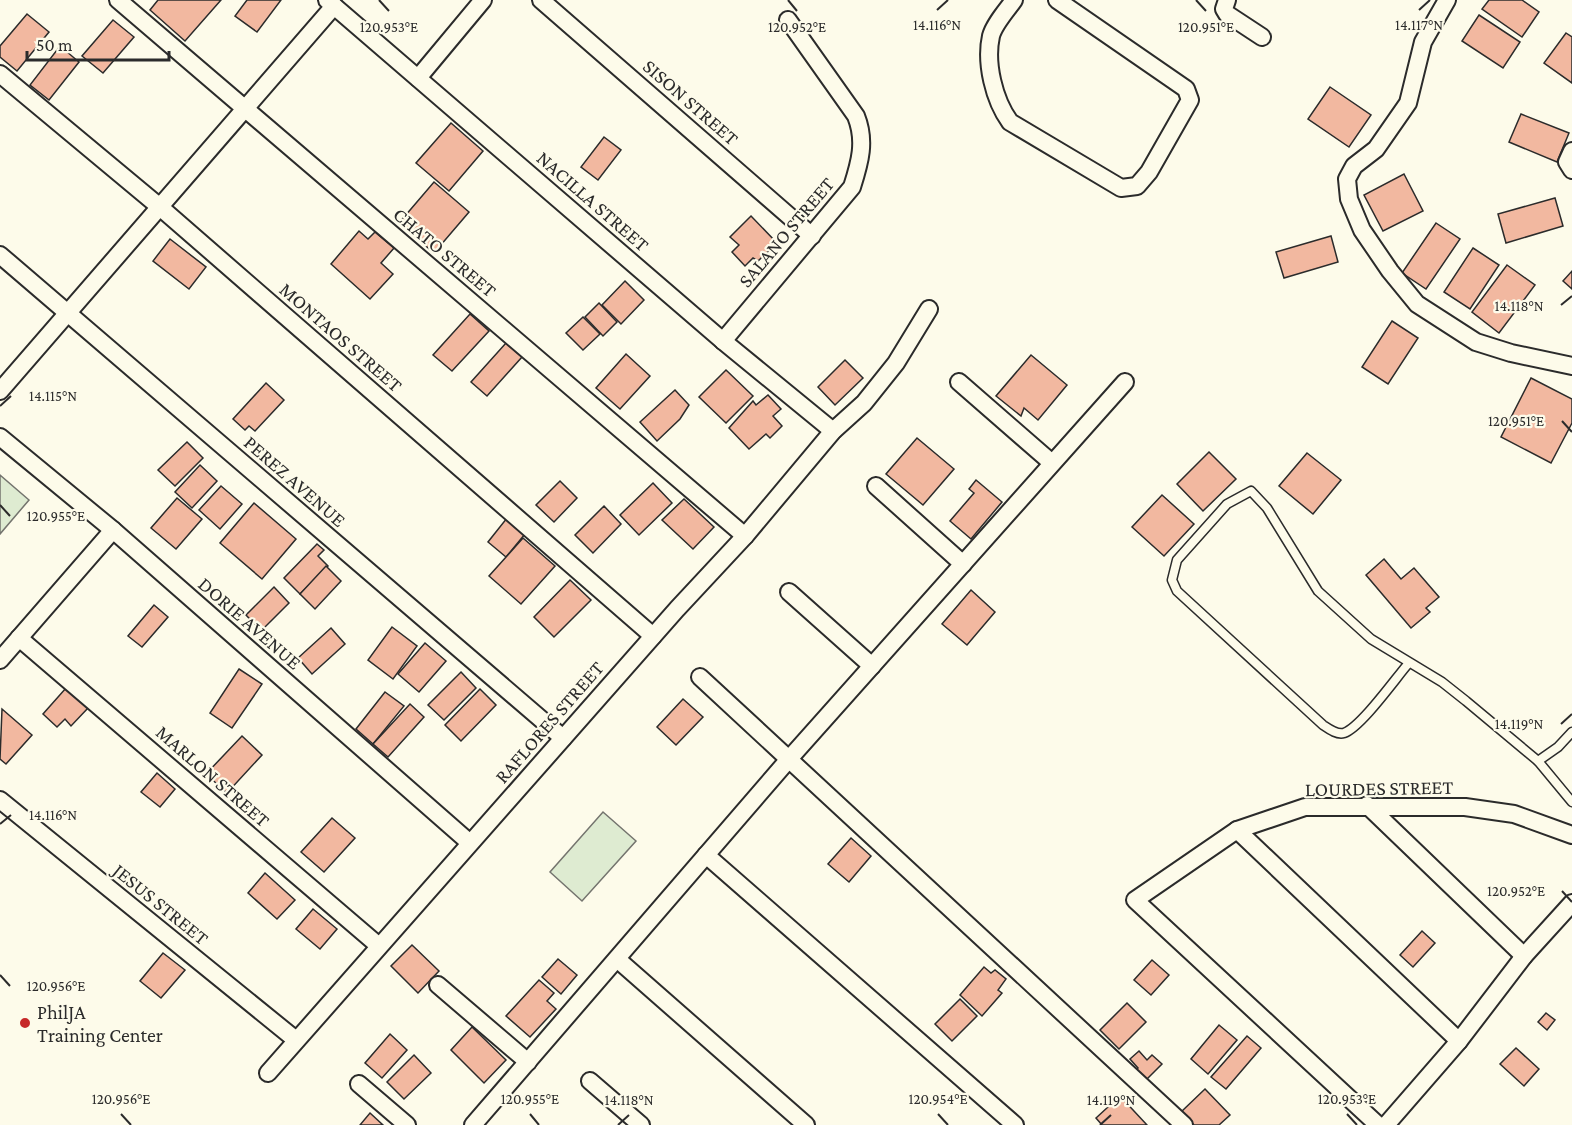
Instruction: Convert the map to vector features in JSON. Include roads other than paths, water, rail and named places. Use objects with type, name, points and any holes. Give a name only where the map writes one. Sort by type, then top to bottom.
[{"type":"street","name":"CHATO STREET","points":[[118,0],[745,536]]},
{"type":"street","points":[[418,78],[483,0]]},
{"type":"street","name":"SISON STREET","points":[[541,0],[812,236]]},
{"type":"street","points":[[1014,0],[991,35],[990,67],[999,106],[1010,122],[1121,188],[1137,186],[1149,172],[1190,99],[1186,89],[1057,0]]},
{"type":"street","points":[[1227,0],[1224,9],[1227,14],[1262,37]]},
{"type":"street","points":[[1447,0],[1423,42],[1408,103],[1376,149],[1354,166],[1347,179],[1349,199],[1362,230],[1389,271],[1417,304],[1476,342],[1511,353],[1572,366]]},
{"type":"street","points":[[0,391],[161,208],[331,3]]},
{"type":"street","name":"NACILLA STREET","points":[[331,3],[723,341],[833,431]]},
{"type":"street","name":"SALANO STREET","points":[[723,341],[852,187],[861,159],[862,130],[856,116],[788,20]]},
{"type":"street","name":"MONTAOS STREET","points":[[0,74],[161,208],[653,636]]},
{"type":"street","points":[[1572,151],[1567,162],[1572,170]]},
{"type":"street","name":"PEREZ AVENUE","points":[[0,255],[562,738]]},
{"type":"street","name":"RAFLORES STREET","points":[[268,1073],[562,738],[745,536],[833,431],[864,403],[896,363],[929,309]]},
{"type":"street","points":[[959,382],[1053,463]]},
{"type":"street","points":[[473,1125],[789,759],[1125,382]]},
{"type":"street","name":"DORIE AVENUE","points":[[0,437],[113,530],[470,843]]},
{"type":"street","points":[[876,486],[963,564]]},
{"type":"street","points":[[0,660],[113,530]]},
{"type":"street","points":[[789,592],[872,666]]},
{"type":"street","name":"MARLON STREET","points":[[19,638],[379,946]]},
{"type":"street","points":[[700,677],[1177,1122]]},
{"type":"street","name":"JESUS STREET","points":[[0,800],[296,1040]]},
{"type":"street","points":[[1367,805],[1524,956]]},
{"type":"street","name":"LOURDES STREET","points":[[1378,1125],[1135,900],[1237,830],[1305,807],[1367,805],[1465,807],[1514,814],[1572,836]]},
{"type":"street","points":[[1237,830],[1459,1041]]},
{"type":"street","points":[[706,855],[1015,1125]]},
{"type":"street","points":[[1386,1125],[1459,1041],[1524,956],[1572,903]]},
{"type":"street","points":[[617,958],[806,1125]]},
{"type":"street","points":[[438,985],[528,1062]]},
{"type":"street","points":[[590,1081],[641,1125]]},
{"type":"street","points":[[359,1083],[407,1125]]},
{"type":"lane","points":[[1408,664],[1364,716],[1345,732],[1338,733],[1323,725],[1177,591],[1172,580],[1177,560],[1227,504],[1251,491],[1267,508],[1317,591],[1371,639],[1408,664],[1442,682],[1538,761],[1572,802]]},
{"type":"lane","points":[[1538,761],[1558,747],[1572,732]]},
{"type":"place","name":"PhilJA Training Center","points":[[25,1023]]}]
